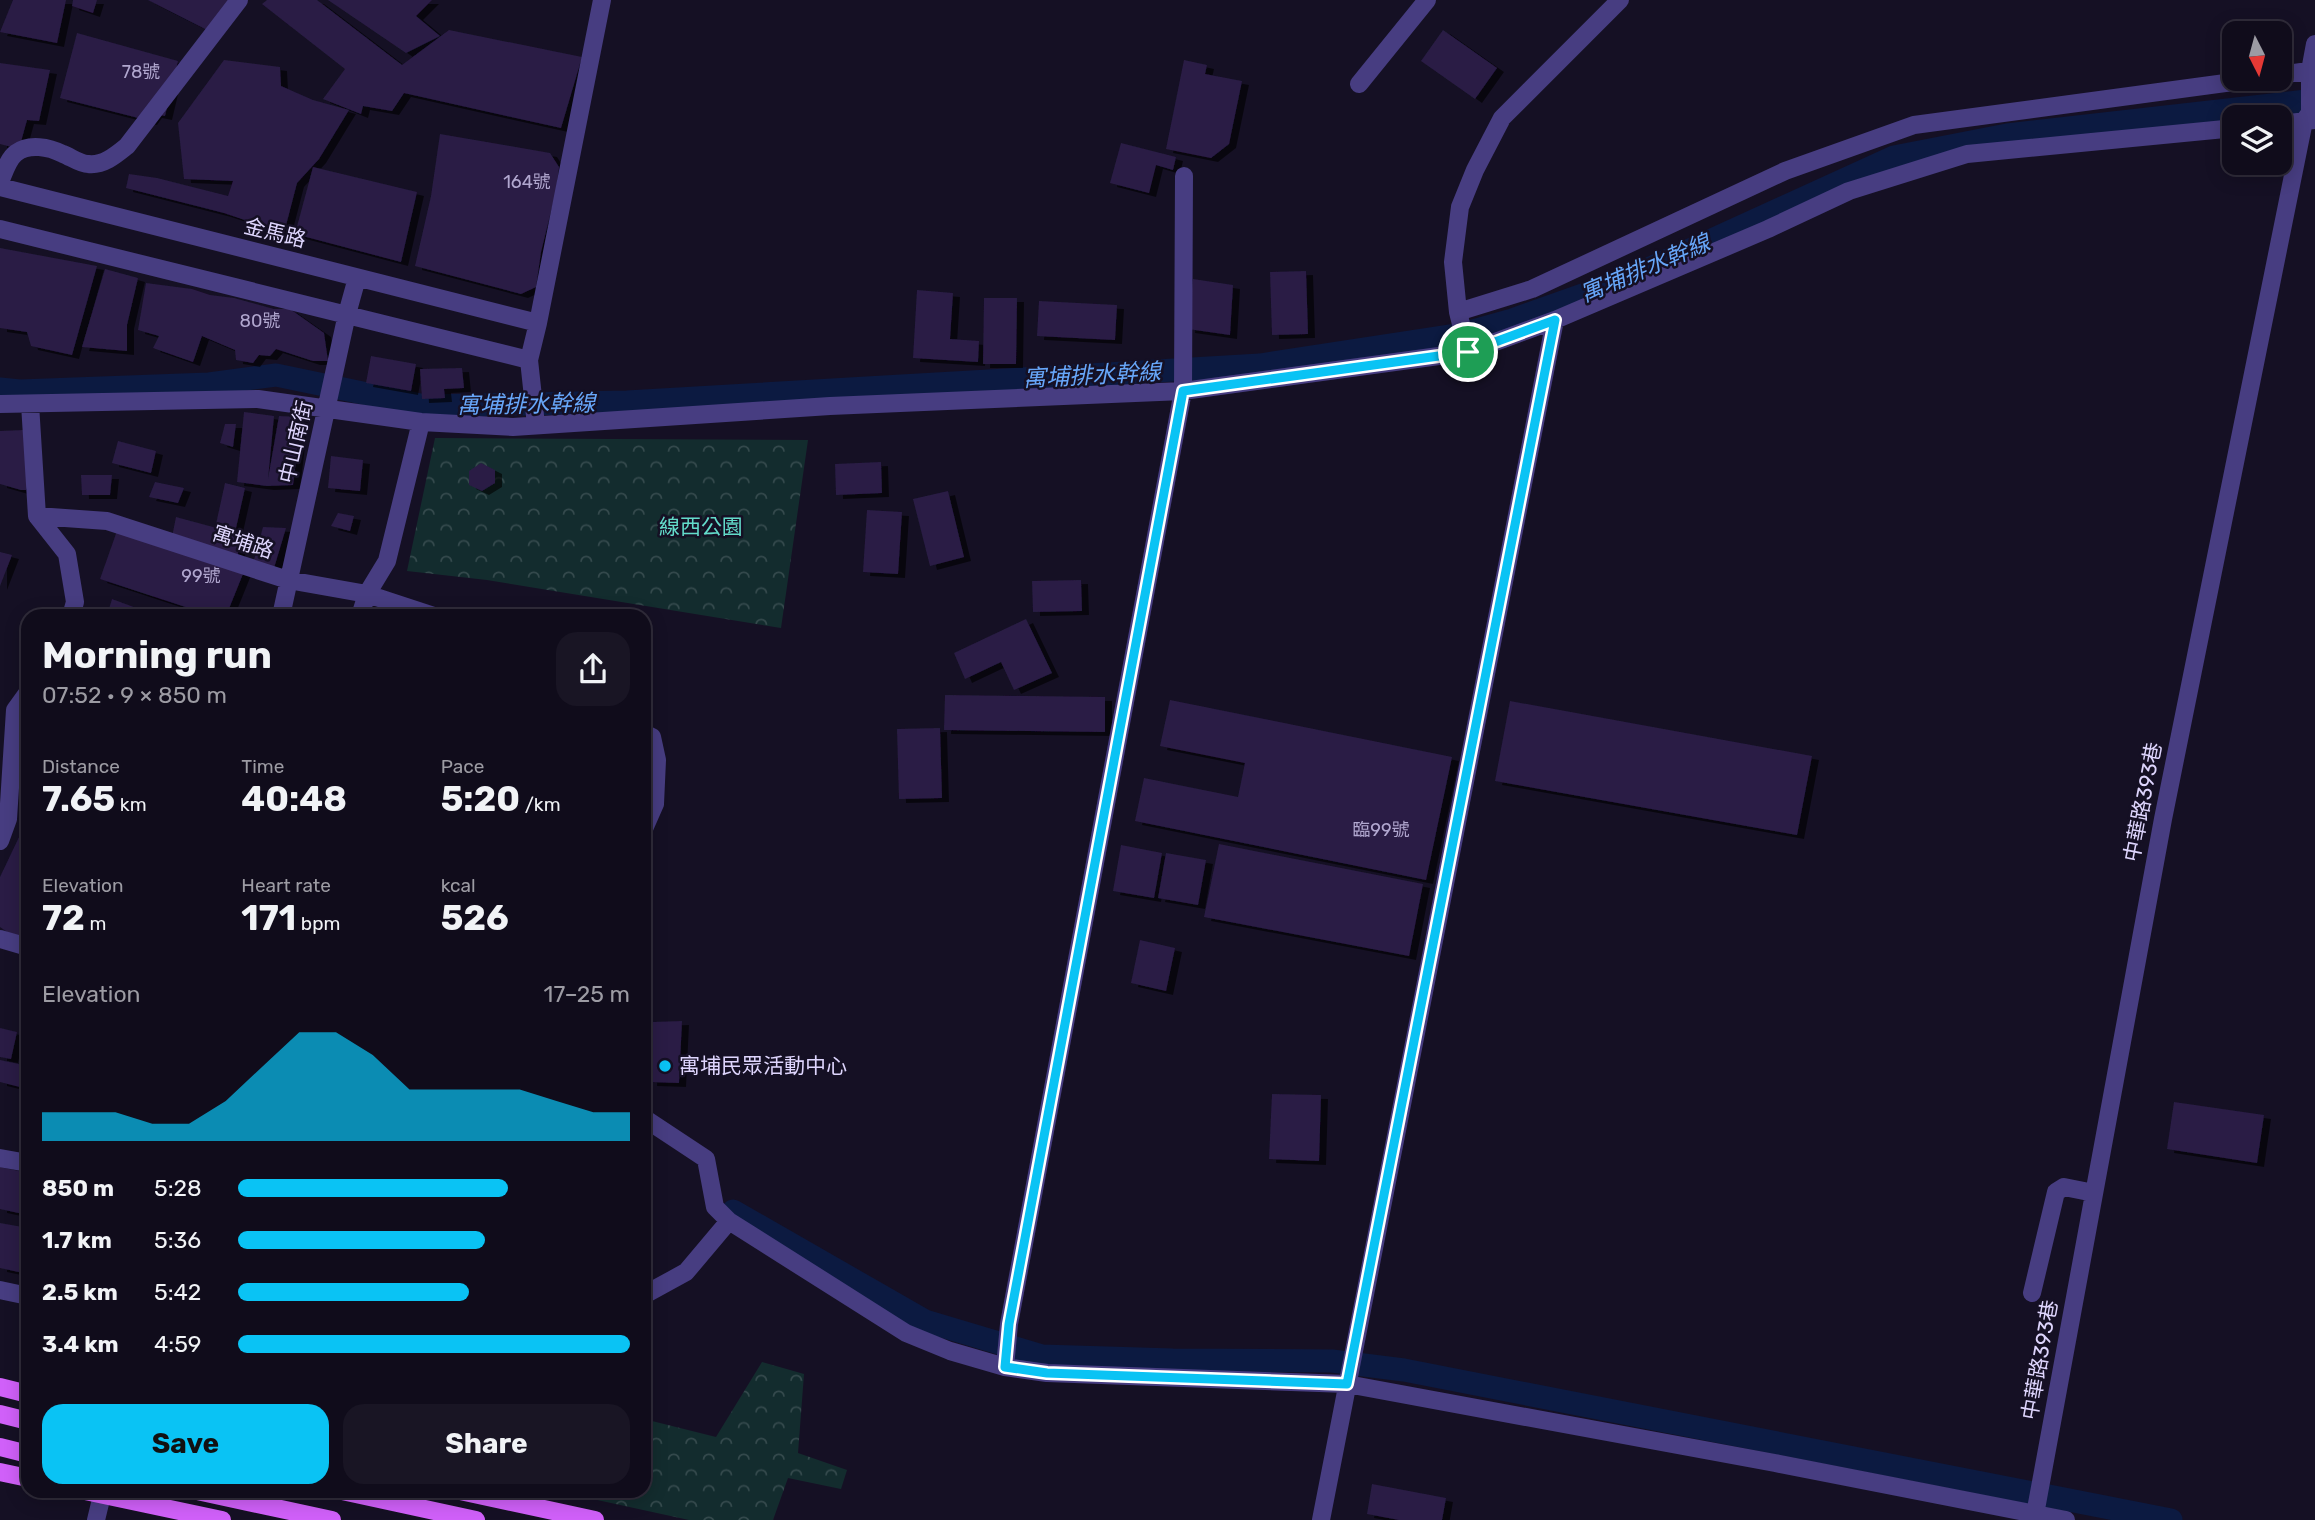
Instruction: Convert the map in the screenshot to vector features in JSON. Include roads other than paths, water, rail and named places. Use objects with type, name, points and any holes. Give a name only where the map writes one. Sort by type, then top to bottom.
[{"type":"main road","points":[[0,1387],[21,1392]]},
{"type":"main road","points":[[0,1414],[21,1418]]},
{"type":"main road","points":[[0,1447],[21,1452]]},
{"type":"main road","points":[[0,1472],[21,1476]]},
{"type":"main road","points":[[124,1498],[222,1520]]},
{"type":"main road","points":[[230,1498],[332,1520]]},
{"type":"main road","points":[[374,1498],[476,1520]]},
{"type":"main road","points":[[502,1498],[595,1520]]},
{"type":"street","points":[[0,184],[11,158],[16,152],[25,149],[43,147],[85,164],[112,158],[127,146],[239,0]]},
{"type":"street","points":[[536,425],[529,360],[602,0]]},
{"type":"street","points":[[1359,84],[1427,0]]},
{"type":"street","points":[[1468,352],[1458,312],[1453,262],[1460,207],[1475,170],[1502,118],[1619,0]]},
{"type":"street","name":"中華路393巷","points":[[2034,1517],[2163,818],[2310,118],[2315,44]]},
{"type":"street","points":[[2292,74],[2312,71]]},
{"type":"street","points":[[1458,312],[1532,289],[1784,171],[1914,125],[2222,83]]},
{"type":"street","points":[[2292,122],[2310,118]]},
{"type":"street","points":[[0,404],[258,399],[421,422],[513,427],[830,406],[1183,391],[1468,352],[1555,320],[1768,229],[1849,191],[1967,154],[2222,129]]},
{"type":"street","points":[[1005,1367],[1009,1324],[1183,391],[1184,176]]},
{"type":"street","name":"金馬路","points":[[0,184],[538,323]]},
{"type":"street","points":[[0,229],[529,360]]},
{"type":"street","name":"中山南街","points":[[282,609],[357,278]]},
{"type":"street","points":[[1321,1520],[1555,320]]},
{"type":"street","points":[[30,404],[37,516],[66,554],[75,602],[73,609]]},
{"type":"street","points":[[362,609],[367,594],[387,561],[421,422]]},
{"type":"street","name":"寓埔路","points":[[37,516],[107,522],[288,580],[367,594],[413,609]]},
{"type":"street","points":[[0,841],[8,819],[15,710],[21,702]]},
{"type":"street","points":[[651,736],[657,760],[655,804],[651,813]]},
{"type":"street","points":[[0,939],[21,945]]},
{"type":"street","points":[[651,1123],[706,1159],[715,1207],[729,1221],[906,1333],[950,1351],[1005,1367],[1047,1373],[1347,1384],[1762,1460],[2034,1517],[2066,1520]]},
{"type":"street","points":[[0,1158],[21,1162]]},
{"type":"street","points":[[2032,1293],[2056,1192],[2064,1187],[2094,1193]]},
{"type":"street","points":[[651,1291],[686,1272],[729,1221]]},
{"type":"street","points":[[0,1290],[21,1294]]},
{"type":"street","points":[[96,1520],[97,1498]]},
{"type":"street","points":[[476,1520],[480,1498]]},
{"type":"waterway","name":"寓埔排水幹線","points":[[0,389],[20,391],[209,384],[276,375],[425,406],[627,402],[1260,365],[1462,334],[1512,320],[1622,281],[1894,157],[2007,135],[2315,100]]},
{"type":"waterway","points":[[733,1211],[925,1321],[1042,1356],[1332,1361],[1404,1370],[2171,1520]]},
{"type":"place","name":"寓埔民眾活動中心","points":[[665,1066]]},
{"type":"park label","name":"線西公園","points":[[701,527]]}]
